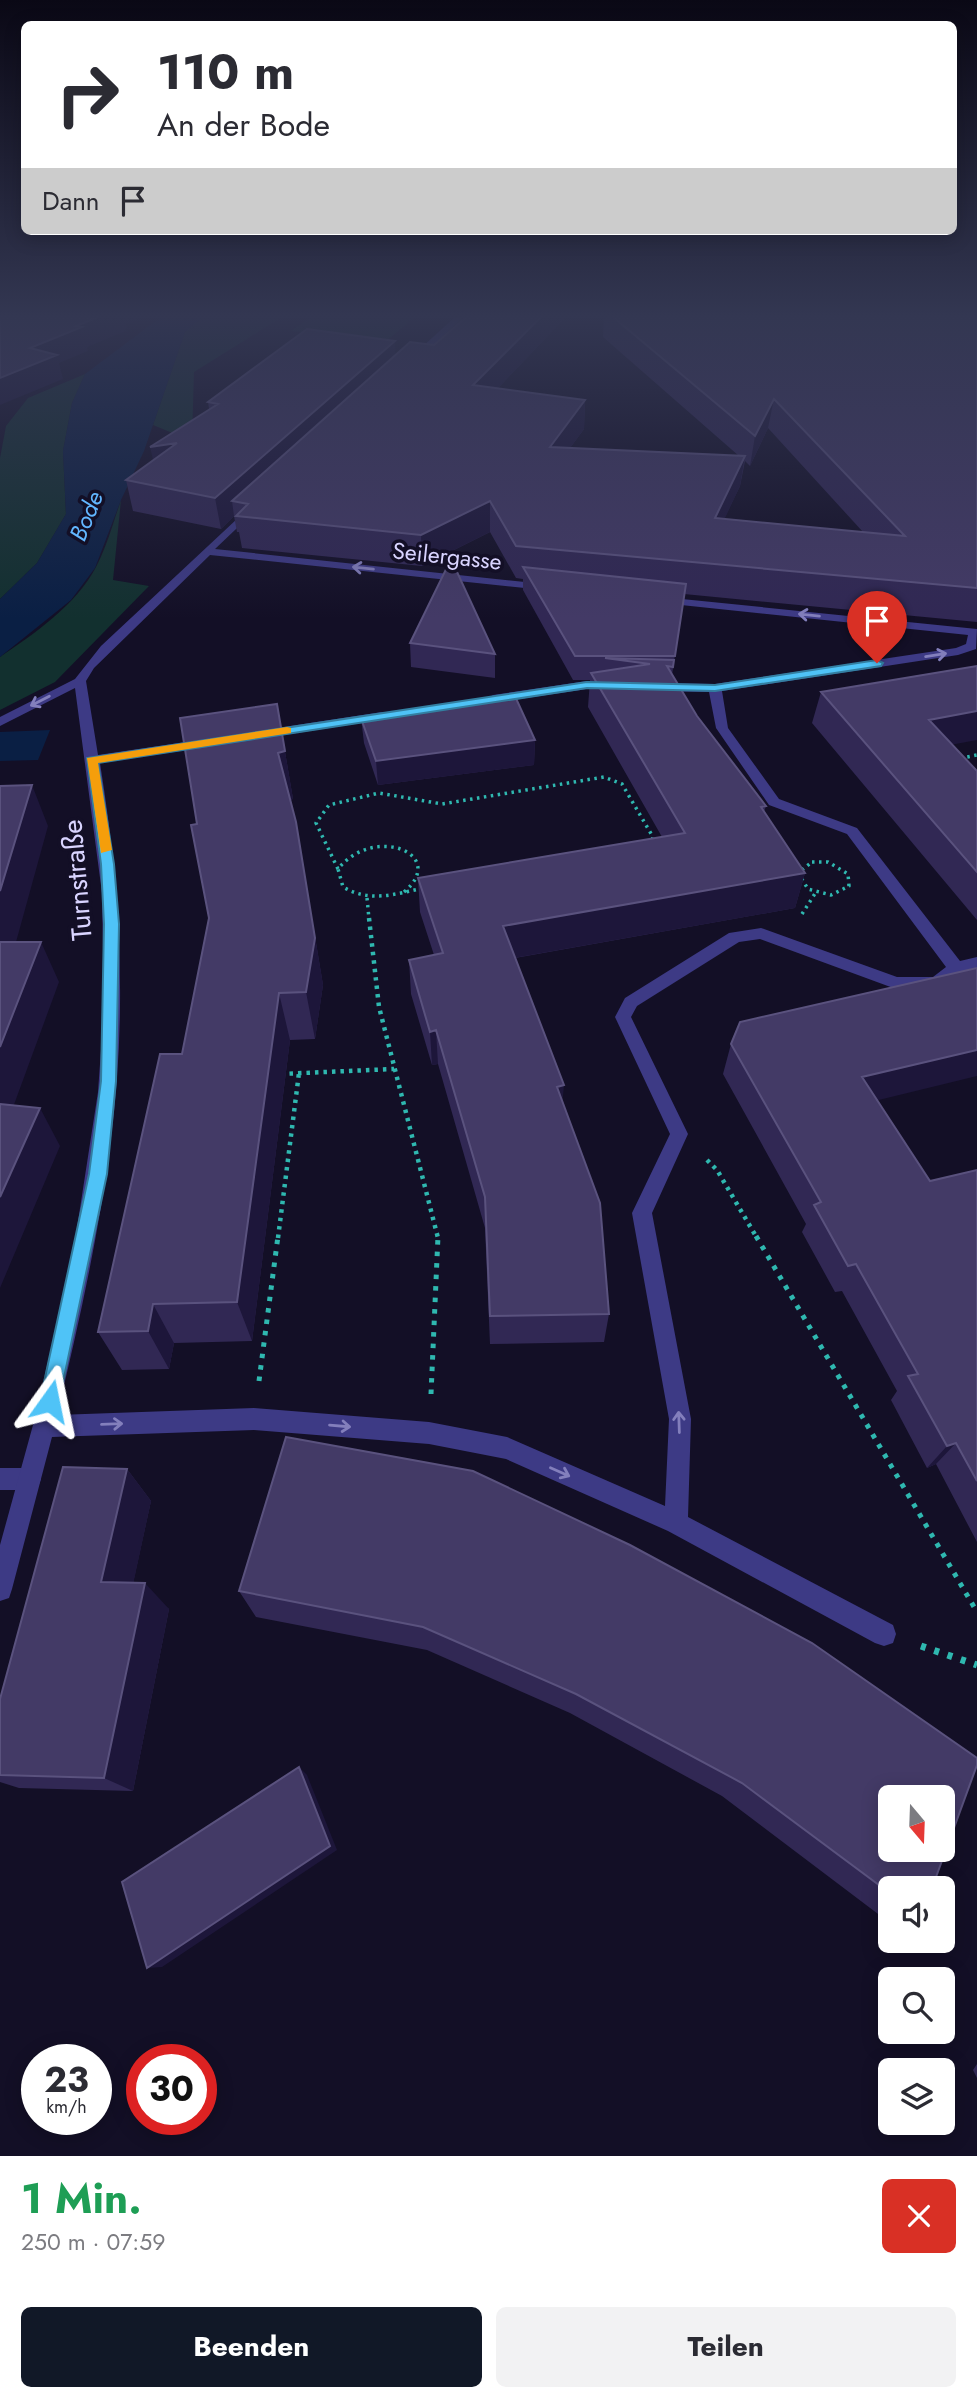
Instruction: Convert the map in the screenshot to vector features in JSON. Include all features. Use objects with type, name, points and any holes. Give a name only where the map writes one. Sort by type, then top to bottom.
[{"type":"street","points":[[0,722],[80,681],[89,666],[105,649],[263,497]]},
{"type":"street","name":"Seilergasse","points":[[206,551],[564,589]]},
{"type":"street","points":[[477,702],[587,685],[715,688],[958,651],[972,646],[976,632],[646,598]]},
{"type":"street","name":"Turnstraße","points":[[0,1589],[44,1426],[98,1174],[108,1081],[111,924],[107,864],[80,681]]},
{"type":"street","points":[[715,688],[722,728],[774,802],[852,831],[956,968]]},
{"type":"street","points":[[243,737],[395,714]]},
{"type":"street","points":[[92,760],[216,742]]},
{"type":"street","points":[[676,1522],[680,1419],[642,1213],[679,1134],[623,1017],[631,1002],[735,937],[761,933],[896,983],[936,983],[956,968],[977,963]]},
{"type":"street","points":[[44,1426],[254,1419],[429,1433],[507,1448],[676,1522],[884,1634]]},
{"type":"street","points":[[0,1479],[30,1479]]},
{"type":"path","points":[[961,767],[967,757],[977,755]]},
{"type":"path","points":[[430,887],[388,897],[367,898],[343,887],[317,818],[330,805],[379,793],[442,804],[597,778],[612,779],[622,784],[653,837],[646,847]]},
{"type":"path","points":[[338,869],[343,860],[364,848],[377,845],[404,850],[413,856],[419,873],[416,881],[404,892]]},
{"type":"path","points":[[828,862],[848,874],[849,886],[839,893],[823,894],[808,889],[798,873],[805,865],[828,862]]},
{"type":"path","points":[[367,898],[379,1007],[439,1241],[429,1433]]},
{"type":"path","points":[[272,1074],[394,1069]]},
{"type":"path","points":[[254,1419],[299,1073]]},
{"type":"path","points":[[679,1134],[717,1170],[977,1612]]},
{"type":"path","points":[[884,1634],[977,1665]]},
{"type":"green space","points":[[13,418],[69,418],[63,451],[66,514],[37,563],[0,599],[0,458],[6,426]]},
{"type":"green space","points":[[156,418],[193,418],[192,441],[153,425]]},
{"type":"green space","points":[[121,500],[113,580],[149,586],[55,682],[0,710],[0,657],[54,617],[88,581],[103,551]]},
{"type":"water","name":"Bode","points":[[69,418],[156,418],[95,568],[71,600],[0,657],[0,599],[37,563],[66,514],[63,451]]},
{"type":"water","points":[[50,730],[38,760],[0,761],[0,732]]},
{"type":"building","points":[[196,418],[307,418],[215,498],[126,480],[177,443],[150,447]]},
{"type":"building","points":[[325,418],[572,418],[550,447],[745,456],[715,518],[905,536],[792,418],[977,418],[977,588],[516,546],[490,501],[421,535],[236,516],[248,504],[232,501]]},
{"type":"building","points":[[733,418],[764,418],[755,436]]},
{"type":"building","points":[[451,559],[495,654],[410,643]]},
{"type":"building","points":[[523,567],[686,584],[675,656],[575,656]]},
{"type":"building","points":[[605,658],[674,660],[673,667],[667,666],[697,716],[766,806],[761,807],[805,873],[503,926],[564,1085],[557,1087],[600,1203],[609,1314],[490,1316],[485,1197],[436,1030],[430,1032],[409,960],[443,953],[418,878],[685,833],[591,673],[650,664]]},
{"type":"building","points":[[977,666],[977,711],[929,720],[977,771],[977,872],[821,692]]},
{"type":"building","points":[[514,694],[535,740],[376,761],[361,718]]},
{"type":"building","points":[[277,704],[285,751],[278,753],[296,822],[315,938],[306,992],[279,993],[237,1302],[153,1304],[148,1331],[98,1332],[160,1054],[182,1054],[209,918],[191,825],[197,824],[180,718]]},
{"type":"building","points":[[32,785],[0,891],[0,786]]},
{"type":"building","points":[[0,942],[41,942],[0,1047]]},
{"type":"building","points":[[977,968],[977,1050],[862,1077],[930,1181],[977,1170],[977,1481],[956,1443],[947,1446],[908,1376],[918,1374],[856,1264],[848,1266],[814,1205],[821,1202],[731,1044],[740,1022]]},
{"type":"building","points":[[0,1104],[40,1108],[0,1197]]},
{"type":"building","points":[[286,1437],[473,1471],[630,1545],[812,1643],[977,1758],[977,1765],[956,1822],[956,1785],[878,1785],[878,1862],[942,1862],[936,1876],[878,1876],[878,1884],[742,1783],[576,1694],[423,1627],[239,1591]]},
{"type":"building","points":[[63,1467],[127,1469],[101,1582],[145,1583],[104,1778],[0,1775],[0,1699]]},
{"type":"building","points":[[299,1767],[330,1846],[147,1968],[122,1882]]},
{"type":"slow traffic","points":[[105,850],[92,760],[287,731]]},
{"type":"route","points":[[50,1401],[98,1174],[108,1081],[112,992],[111,924],[107,864],[92,760],[587,685],[715,688],[877,663]]}]
